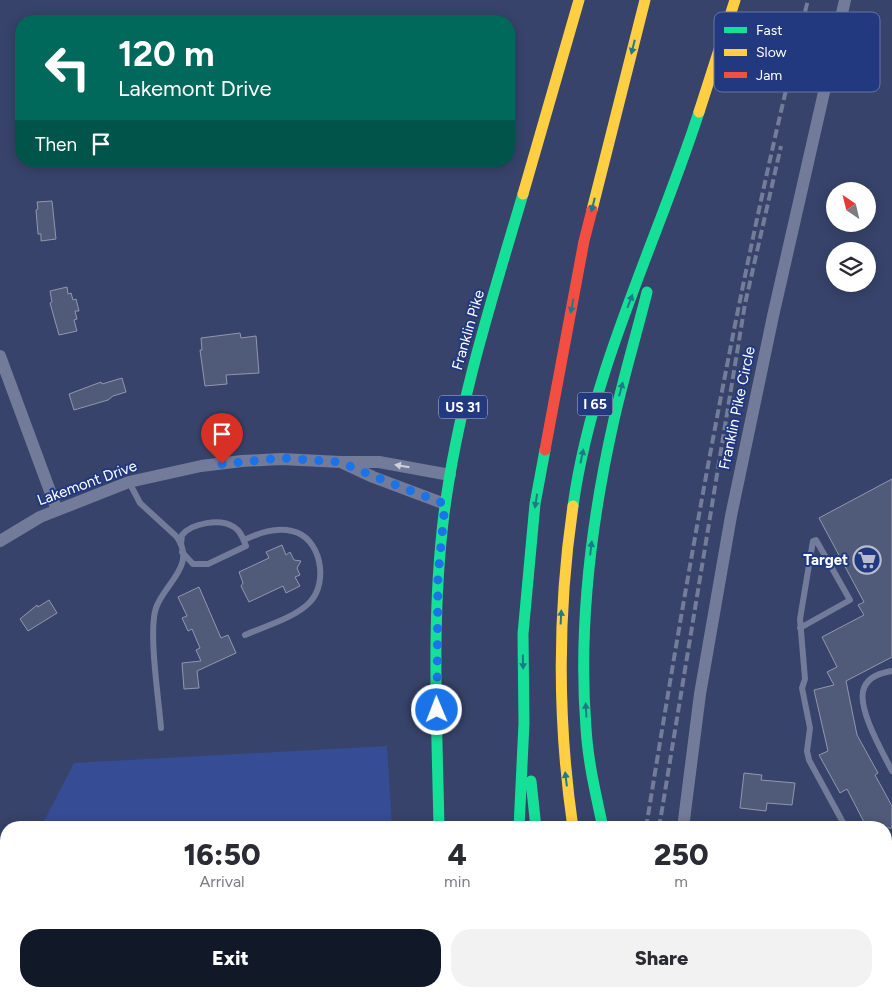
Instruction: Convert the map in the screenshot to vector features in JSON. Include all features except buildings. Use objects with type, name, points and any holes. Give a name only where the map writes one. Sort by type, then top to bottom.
[{"type":"main road","name":"Franklin Pike","points":[[439,821],[436,613],[438,568],[445,504],[462,413],[483,331],[580,0]]},
{"type":"main road","name":"I 65","points":[[535,821],[524,723],[523,634],[535,504],[584,241],[645,0]]},
{"type":"main road","name":"I 65","points":[[731,12],[735,0]]},
{"type":"main road","name":"I 65","points":[[572,821],[563,751],[560,667],[563,582],[570,518],[582,456],[596,401],[671,193],[714,63]]},
{"type":"main road","points":[[601,821],[592,779],[585,695],[584,634],[589,562],[608,445],[671,193]]},
{"type":"main road","points":[[518,821],[524,723]]},
{"type":"street","name":"Franklin Pike Circle","points":[[684,821],[700,694],[730,516],[824,92]]},
{"type":"street","points":[[0,356],[56,510]]},
{"type":"street","name":"Lakemont Drive","points":[[0,541],[20,527],[56,510],[129,482],[201,466],[281,458],[340,462],[379,462],[450,475]]},
{"type":"street","name":"Lakemont Drive","points":[[340,462],[378,479],[445,504]]},
{"type":"lane","points":[[129,482],[140,503],[168,529],[176,536],[182,549],[193,564],[203,565],[246,546],[238,530],[229,524],[213,523],[181,530],[168,529]]},
{"type":"lane","points":[[161,728],[153,621],[159,601],[179,572],[182,535],[195,527]]},
{"type":"lane","points":[[244,540],[272,530],[294,531],[307,540],[312,547],[317,556],[320,573],[317,592],[307,605],[245,636]]},
{"type":"lane","points":[[800,628],[850,600],[816,540],[813,541],[800,619],[800,628],[805,679],[802,688],[810,728],[806,751],[808,760],[842,821]]},
{"type":"lane","points":[[892,671],[872,677],[862,693],[871,731],[892,771]]},
{"type":"shaded area","points":[[387,746],[392,821],[44,821],[74,763]]},
{"type":"railway","points":[[805,12],[808,0]]},
{"type":"railway","points":[[647,821],[718,412],[738,309],[786,92]]},
{"type":"railway","points":[[660,821],[745,304],[781,146]]},
{"type":"traffic: fast","points":[[573,506],[582,455],[610,355],[699,112]]},
{"type":"traffic: fast","points":[[439,821],[436,631],[437,592],[444,514],[458,433],[477,352],[523,194]]},
{"type":"traffic: fast","points":[[601,821],[590,766],[586,728],[584,651],[588,575],[605,461],[647,292]]},
{"type":"traffic: fast","points":[[519,821],[524,723],[523,634],[535,504],[545,450]]},
{"type":"traffic: fast","points":[[531,781],[535,821]]},
{"type":"traffic: slow","points":[[523,194],[579,0]]},
{"type":"traffic: slow","points":[[592,210],[645,0]]},
{"type":"traffic: slow","points":[[731,12],[735,0]]},
{"type":"traffic: slow","points":[[699,112],[714,65]]},
{"type":"traffic: slow","points":[[572,821],[564,747],[561,667],[564,587],[573,506]]},
{"type":"traffic: jam","points":[[545,450],[584,241],[592,210]]},
{"type":"place","name":"Target","points":[[867,560]]},
{"type":"route","points":[[222,464],[281,458],[340,462],[445,504],[440,544],[436,613],[437,710]]}]
